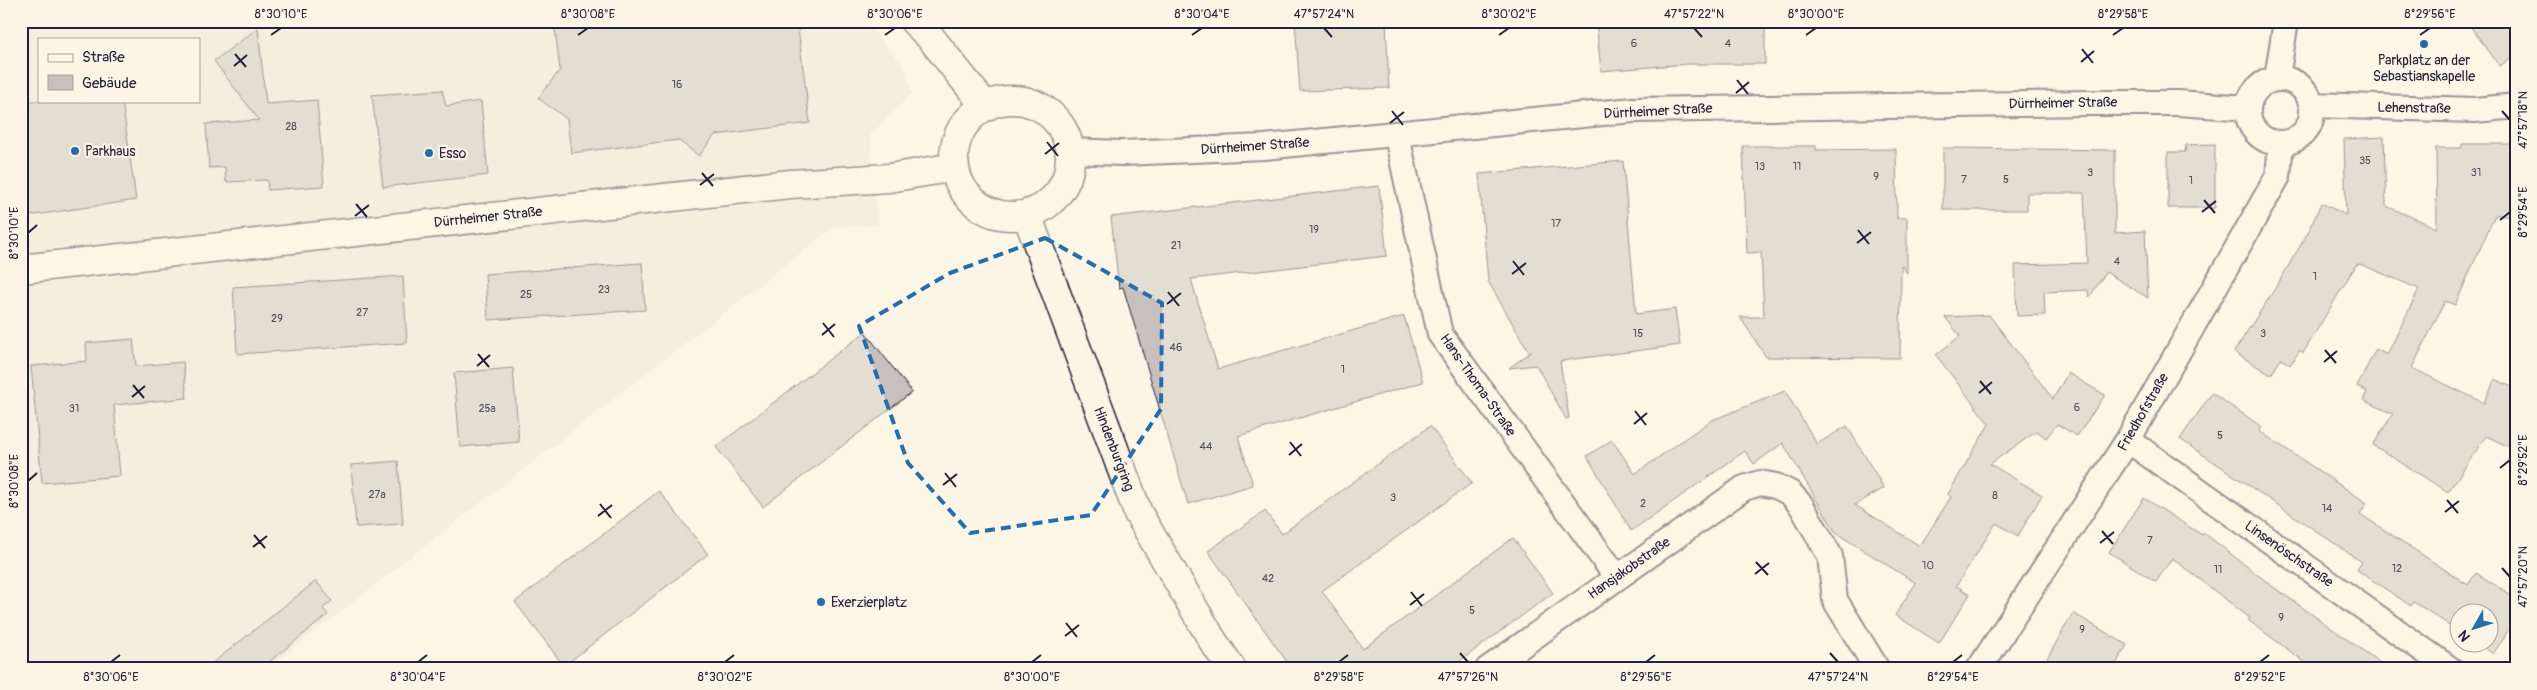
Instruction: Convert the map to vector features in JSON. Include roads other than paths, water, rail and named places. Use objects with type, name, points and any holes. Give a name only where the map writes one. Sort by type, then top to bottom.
[{"type":"main road","points":[[914,21],[931,38],[986,107]]},
{"type":"main road","points":[[1001,101],[1023,101],[1042,108],[1058,122],[1067,137],[1070,151],[1066,183],[1048,205],[1027,215],[1000,216],[977,205],[958,180],[955,167],[956,145],[961,131],[971,117],[986,107],[1001,101]]},
{"type":"main road","name":"Dürrheimer Straße","points":[[21,270],[790,184],[889,178],[955,167]]},
{"type":"main road","name":"Hindenburgring","points":[[1027,215],[1138,513],[1213,641],[1232,669]]},
{"type":"street","points":[[2277,78],[2286,21]]},
{"type":"street","points":[[2277,78],[2289,80],[2300,85],[2308,94],[2312,105],[2311,119],[2305,131],[2295,140],[2282,143],[2268,141],[2257,133],[2250,122],[2248,108],[2250,97],[2266,81],[2277,78]]},
{"type":"street","name":"Dürrheimer Straße","points":[[1070,151],[1122,153],[1264,148],[1397,136],[1633,110],[2178,102],[2248,108]]},
{"type":"street","name":"Lehenstraße","points":[[2312,105],[2476,110],[2516,106]]},
{"type":"street","name":"Hans-Thoma-Straße","points":[[1397,136],[1440,334],[1616,576]]},
{"type":"street","name":"Friedhofstraße","points":[[1979,669],[2128,440],[2278,176],[2282,143]]},
{"type":"street","name":"Linsenöschstraße","points":[[2128,440],[2450,669]]},
{"type":"street","name":"Hansjakobstraße","points":[[1488,669],[1616,576],[1744,488],[1760,483],[1776,486],[1790,493],[1801,505],[1830,556],[1835,600],[1877,669]]},
{"type":"place","name":"Parkplatz an der Sebastianskapelle","points":[[2424,44]]},
{"type":"place","name":"Parkhaus","points":[[75,151]]},
{"type":"place","name":"Esso","points":[[429,153]]},
{"type":"place","name":"Exerzierplatz","points":[[821,602]]}]
